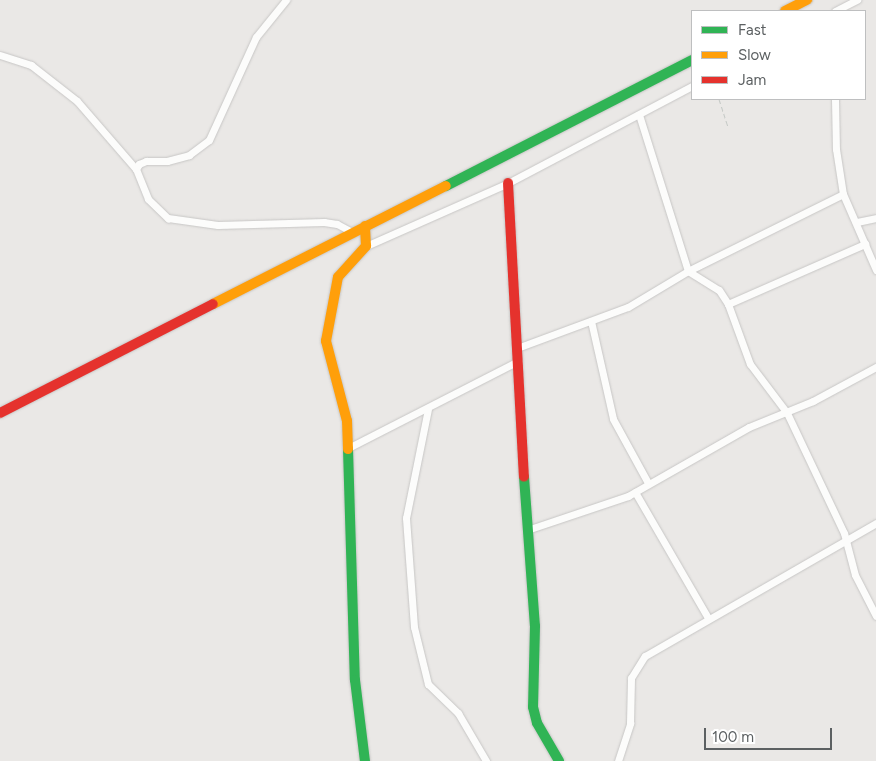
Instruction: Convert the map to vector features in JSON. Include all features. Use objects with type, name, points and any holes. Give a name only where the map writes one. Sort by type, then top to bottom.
[{"type":"street","points":[[136,170],[139,164],[146,161],[167,161],[189,156],[209,140],[256,37],[286,0]]},
{"type":"street","points":[[788,10],[807,0]]},
{"type":"street","points":[[838,10],[857,0]]},
{"type":"street","points":[[0,55],[31,65],[57,83],[77,101],[136,170],[148,199],[160,214],[176,221],[218,225],[324,222],[337,224],[352,232]]},
{"type":"street","points":[[0,413],[691,61]]},
{"type":"street","points":[[364,761],[354,662],[350,447],[346,412],[329,358],[326,327],[338,277],[366,246],[508,183],[691,87]]},
{"type":"street","points":[[835,100],[836,149],[843,194],[876,270]]},
{"type":"street","points":[[639,114],[688,271],[718,290],[728,304],[750,364],[788,413],[847,540],[855,575],[876,616]]},
{"type":"street","points":[[508,183],[527,530],[536,652],[534,713],[555,760]]},
{"type":"street","points":[[517,348],[591,321],[643,299],[688,271],[843,194]]},
{"type":"street","points":[[856,222],[876,218]]},
{"type":"street","points":[[365,226],[366,246]]},
{"type":"street","points":[[728,304],[865,244]]},
{"type":"street","points":[[591,321],[613,419],[648,484]]},
{"type":"street","points":[[350,447],[428,409],[518,361]]},
{"type":"street","points":[[527,530],[603,506],[635,492],[749,427],[788,413],[876,367]]},
{"type":"street","points":[[428,409],[406,518],[414,628],[428,684],[458,713],[486,761]]},
{"type":"street","points":[[635,492],[708,618]]},
{"type":"street","points":[[618,761],[630,723],[631,678],[635,668],[653,650],[876,523]]},
{"type":"path","points":[[719,100],[728,126]]},
{"type":"traffic: fast","points":[[446,186],[691,61]]},
{"type":"traffic: fast","points":[[348,449],[355,680],[365,761]]},
{"type":"traffic: fast","points":[[524,477],[535,626],[533,707],[537,723],[559,761]]},
{"type":"traffic: slow","points":[[787,10],[807,0]]},
{"type":"traffic: slow","points":[[213,304],[446,186]]},
{"type":"traffic: slow","points":[[348,449],[347,421],[326,341],[338,277],[366,246],[365,226]]},
{"type":"traffic: jam","points":[[508,183],[524,477]]},
{"type":"traffic: jam","points":[[0,413],[213,304]]}]
